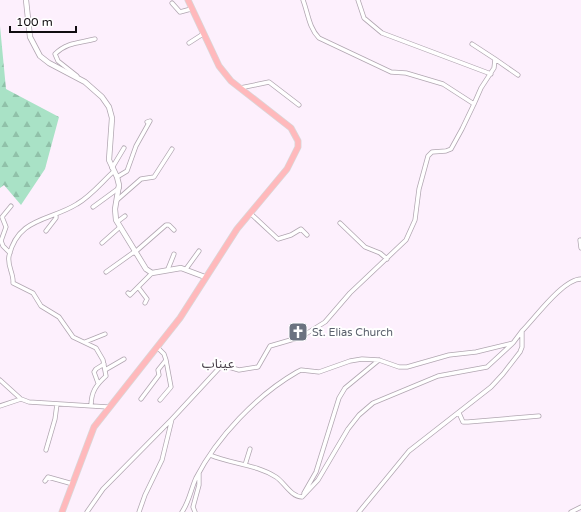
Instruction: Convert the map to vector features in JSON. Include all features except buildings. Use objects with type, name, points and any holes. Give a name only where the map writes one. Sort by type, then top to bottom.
[{"type":"main road","points":[[62,512],[91,432],[108,407],[180,318],[205,277],[250,213],[287,169],[298,147],[298,141],[288,125],[240,88],[219,66],[191,10],[188,0]]},
{"type":"street","points":[[26,0],[30,37],[35,49],[49,63],[80,78]]},
{"type":"street","points":[[303,0],[308,19],[315,35],[319,38],[391,72],[406,74],[443,84],[474,104]]},
{"type":"street","points":[[358,0],[364,18],[382,33],[491,74]]},
{"type":"street","points":[[172,3],[180,12],[191,10]]},
{"type":"street","points":[[189,43],[203,34]]},
{"type":"street","points":[[95,39],[73,42],[55,54],[58,60],[102,97],[109,107],[112,125],[108,154],[117,177],[119,188],[115,214],[117,222],[146,270],[152,273]]},
{"type":"street","points":[[472,44],[518,75]]},
{"type":"street","points":[[87,512],[103,489],[172,419],[222,365],[239,370],[258,367],[270,346],[301,337],[325,322],[350,293],[403,244],[412,231],[428,156],[432,152],[446,152],[451,149],[481,88],[494,68],[495,59]]},
{"type":"street","points":[[240,88],[269,82],[299,105]]},
{"type":"street","points":[[117,177],[127,171],[136,146],[150,121],[147,122]]},
{"type":"street","points":[[91,406],[91,399],[98,383],[106,376],[104,364],[96,348],[73,337],[59,317],[42,306],[33,293],[13,283],[9,264],[10,253],[16,240],[27,226],[79,204],[113,169],[124,148]]},
{"type":"street","points":[[117,200],[141,179],[154,177],[172,149]]},
{"type":"street","points":[[93,207],[119,188]]},
{"type":"street","points":[[10,253],[3,246],[1,241],[6,227],[2,217],[12,206]]},
{"type":"street","points":[[250,213],[278,239],[301,229],[307,235]]},
{"type":"street","points":[[46,231],[56,218],[56,214]]},
{"type":"street","points":[[117,222],[125,216]]},
{"type":"street","points":[[340,223],[364,247],[380,253],[387,259]]},
{"type":"street","points":[[106,272],[134,252],[166,225],[169,225],[174,230]]},
{"type":"street","points":[[102,243],[120,227]]},
{"type":"street","points":[[580,240],[581,248]]},
{"type":"street","points":[[186,269],[199,251]]},
{"type":"street","points":[[168,269],[174,254]]},
{"type":"street","points":[[128,293],[130,295],[152,273],[168,269],[186,269],[205,277]]},
{"type":"street","points":[[302,497],[318,480],[348,429],[359,415],[373,403],[438,376],[487,367],[513,343],[522,331],[562,288],[575,280],[581,279]]},
{"type":"street","points":[[138,287],[147,299],[145,303]]},
{"type":"street","points":[[359,512],[409,451],[494,384],[511,366],[522,347],[522,331]]},
{"type":"street","points":[[84,342],[105,334]]},
{"type":"street","points":[[182,512],[199,473],[222,438],[252,405],[297,372],[301,370],[319,372],[350,361],[362,359],[379,360],[399,367],[407,367],[449,355],[476,352],[513,343]]},
{"type":"street","points":[[158,347],[164,354],[166,360],[171,387],[160,400]]},
{"type":"street","points":[[105,370],[124,358]]},
{"type":"street","points":[[141,399],[159,375],[158,370],[166,360]]},
{"type":"street","points":[[302,497],[316,472],[339,398],[346,388],[379,360]]},
{"type":"street","points":[[98,383],[94,372],[104,364]]},
{"type":"street","points":[[0,380],[21,399],[29,402],[108,407]]},
{"type":"street","points":[[0,406],[21,399]]},
{"type":"street","points":[[46,450],[56,419],[57,404]]},
{"type":"street","points":[[459,413],[463,422],[539,416]]},
{"type":"street","points":[[139,512],[142,502],[162,460],[172,419]]},
{"type":"street","points":[[245,465],[250,449]]},
{"type":"street","points":[[210,455],[262,470],[277,477],[296,496],[302,497]]},
{"type":"street","points":[[195,512],[193,507],[199,485],[199,473]]},
{"type":"street","points":[[45,481],[48,477],[73,484]]},
{"type":"street","points":[[571,512],[581,507]]},
{"type":"green space","points":[[0,26],[6,89],[59,117],[45,169],[21,205],[4,185],[0,188]]},
{"type":"place","name":"St. Elias Church","points":[[298,332]]},
{"type":"district","name":"عيناب","points":[[218,364]]}]
